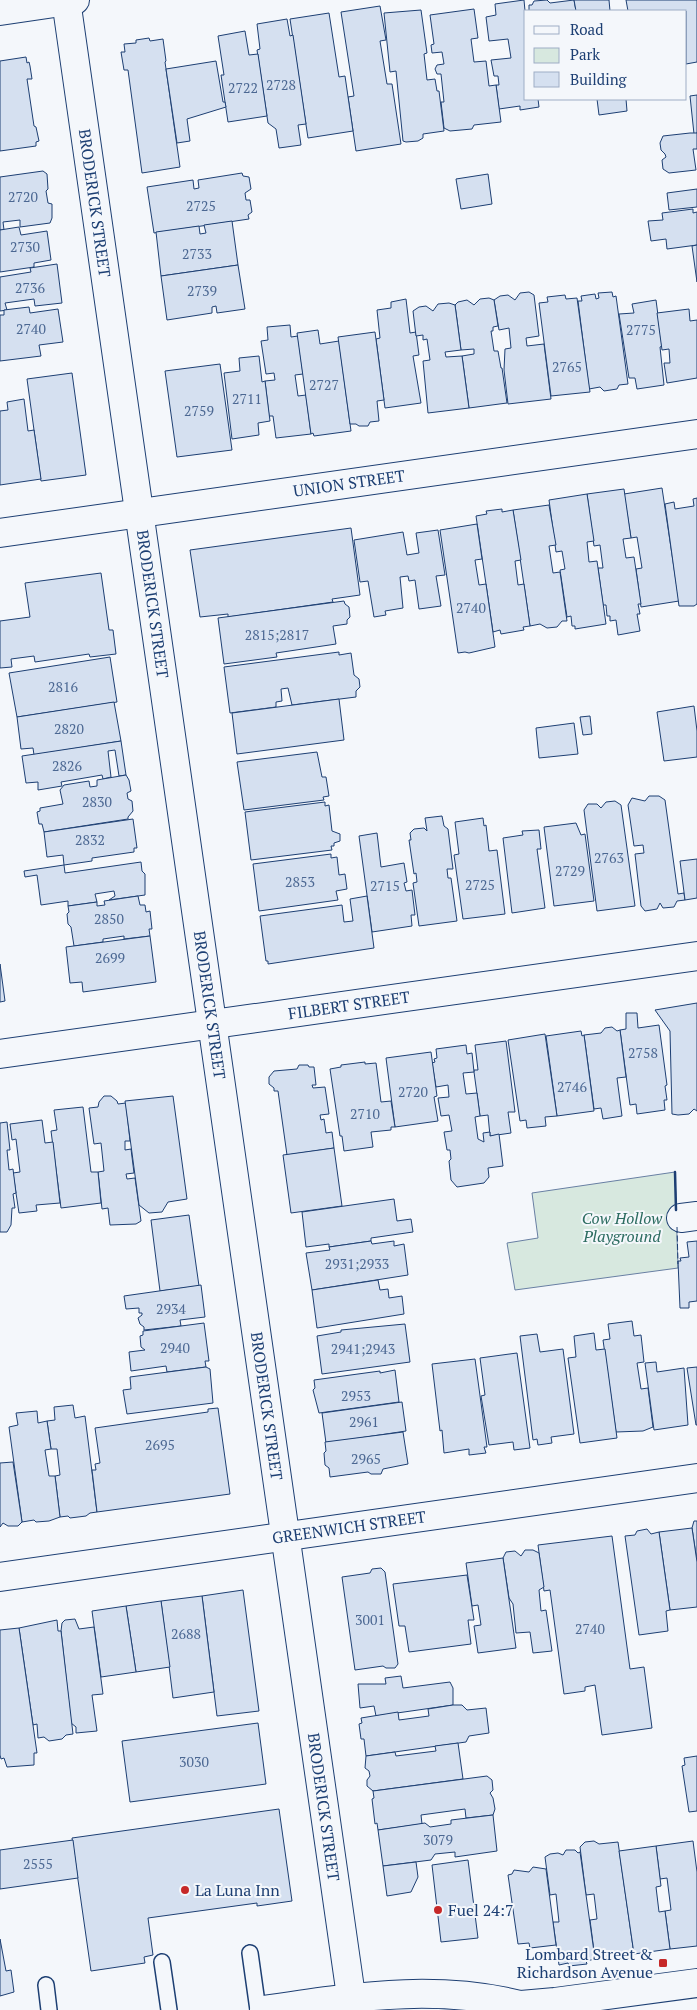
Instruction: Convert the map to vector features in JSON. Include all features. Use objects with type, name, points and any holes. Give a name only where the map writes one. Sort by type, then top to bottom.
[{"type":"main road","points":[[0,10],[69,0]]},
{"type":"main road","name":"BRODERICK STREET","points":[[69,0],[352,2004]]},
{"type":"main road","name":"UNION STREET","points":[[0,533],[697,434]]},
{"type":"main road","name":"FILBERT STREET","points":[[0,1054],[697,956]]},
{"type":"main road","name":"GREENWICH STREET","points":[[0,1577],[697,1478]]},
{"type":"main road","points":[[264,2010],[352,2004],[399,1993],[454,1994],[530,2007],[697,1983]]},
{"type":"lane","points":[[250,1953],[258,2010]]},
{"type":"lane","points":[[162,1962],[169,2010]]},
{"type":"lane","points":[[46,1985],[49,2010]]},
{"type":"green space","name":"Cow Hollow Playground","points":[[675,1172],[678,1268],[515,1290],[507,1243],[538,1238],[532,1193]]},
{"type":"building","points":[[524,0],[524,100],[538,100],[539,107],[520,110],[520,106],[499,109],[496,85],[499,85],[498,76],[494,76],[491,60],[511,58],[508,39],[489,41],[486,17],[496,15],[495,4]]},
{"type":"building","points":[[547,0],[550,3],[574,0],[576,10],[529,10],[529,5],[532,5],[534,1]]},
{"type":"building","points":[[574,0],[609,0],[610,10],[576,10]]},
{"type":"building","points":[[626,0],[697,0],[697,62],[687,64],[687,10],[628,10]]},
{"type":"building","points":[[380,6],[386,40],[380,41],[387,84],[392,84],[401,144],[356,151],[348,97],[354,96],[341,12]]},
{"type":"building","points":[[474,9],[478,38],[471,39],[474,62],[486,61],[489,86],[496,85],[501,122],[474,125],[472,129],[450,131],[444,128],[441,102],[444,102],[441,74],[437,74],[435,69],[437,65],[444,64],[442,52],[432,53],[431,45],[434,44],[430,15]]},
{"type":"building","points":[[421,10],[427,53],[424,54],[427,80],[435,79],[437,91],[439,91],[444,131],[423,134],[423,138],[418,141],[406,142],[403,141],[396,71],[390,72],[384,13]]},
{"type":"building","points":[[329,13],[339,77],[345,76],[353,131],[308,138],[290,19]]},
{"type":"building","points":[[287,19],[290,36],[293,35],[306,124],[298,125],[301,145],[279,148],[276,129],[268,123],[257,50],[260,49],[257,24]]},
{"type":"building","points":[[245,31],[249,55],[258,54],[267,116],[228,122],[221,75],[224,75],[218,36]]},
{"type":"building","points":[[149,38],[150,41],[163,39],[180,167],[142,173],[128,70],[124,70],[121,52],[125,52],[124,44],[136,43],[136,40]]},
{"type":"building","points":[[26,57],[27,63],[29,62],[32,79],[27,79],[34,126],[36,127],[39,141],[36,142],[36,146],[0,151],[0,61]]},
{"type":"building","points":[[216,61],[223,102],[225,102],[226,107],[187,119],[190,141],[177,143],[166,69]]},
{"type":"building","points":[[697,95],[697,133],[694,134],[690,96]]},
{"type":"building","points":[[597,100],[626,100],[627,111],[599,115]]},
{"type":"building","points":[[697,133],[697,149],[693,149],[696,170],[669,173],[663,169],[662,160],[666,157],[661,150],[660,143],[663,136]]},
{"type":"building","points":[[43,171],[47,174],[48,189],[46,191],[48,203],[52,204],[50,223],[20,227],[20,220],[3,222],[4,230],[0,230],[0,177]]},
{"type":"building","points":[[242,173],[243,176],[249,177],[251,189],[245,193],[246,200],[250,200],[252,212],[248,215],[249,219],[154,233],[147,187],[193,180],[194,189],[199,188],[198,180]]},
{"type":"building","points":[[488,174],[492,204],[461,209],[456,179]]},
{"type":"building","points":[[697,189],[697,207],[669,210],[667,193]]},
{"type":"building","points":[[693,209],[693,213],[697,212],[697,245],[667,249],[666,239],[651,241],[648,221],[663,220],[662,213]]},
{"type":"building","points":[[232,221],[238,265],[161,276],[156,232],[199,226],[200,234],[206,233],[204,225]]},
{"type":"building","points":[[19,227],[21,235],[47,231],[51,260],[34,263],[34,267],[0,272],[0,230]]},
{"type":"building","points":[[697,245],[697,282],[692,246]]},
{"type":"building","points":[[57,264],[62,303],[35,306],[34,299],[5,303],[7,310],[0,311],[0,277],[31,272],[30,268]]},
{"type":"building","points":[[238,265],[245,309],[217,313],[216,306],[212,307],[212,313],[167,320],[161,276]]},
{"type":"building","points":[[529,292],[534,295],[539,336],[526,338],[527,346],[544,344],[551,399],[508,404],[504,370],[505,349],[511,348],[509,328],[499,330],[494,300],[500,296],[508,295],[515,300],[520,293]]},
{"type":"building","points":[[612,292],[613,297],[616,296],[628,384],[619,385],[617,389],[604,391],[600,387],[589,389],[578,301],[582,301],[581,296],[595,294],[596,299],[599,298],[598,293]]},
{"type":"building","points":[[565,295],[566,299],[577,298],[590,392],[551,396],[539,303],[548,302],[547,297]]},
{"type":"building","points":[[489,298],[494,300],[498,326],[493,327],[493,331],[491,331],[494,351],[498,351],[502,368],[507,403],[469,408],[462,356],[474,354],[474,349],[461,350],[455,305],[458,302],[467,300],[474,305],[480,299]]},
{"type":"building","points":[[406,299],[410,333],[416,332],[419,355],[413,356],[421,403],[385,408],[376,339],[380,338],[377,310],[391,308],[391,302]]},
{"type":"building","points":[[656,300],[662,346],[660,347],[664,385],[637,389],[635,378],[629,378],[619,314],[634,313],[632,304]]},
{"type":"building","points":[[449,303],[455,305],[461,350],[445,352],[446,357],[462,356],[469,408],[428,413],[423,361],[430,360],[427,339],[423,340],[423,335],[416,336],[413,311],[419,307],[426,306],[433,311],[438,304]]},
{"type":"building","points":[[29,307],[30,313],[58,309],[63,342],[39,345],[41,356],[0,361],[0,315],[4,315],[4,310]]},
{"type":"building","points":[[689,309],[690,321],[697,320],[697,378],[667,383],[664,363],[670,363],[669,349],[662,350],[657,313]]},
{"type":"building","points":[[290,325],[291,337],[298,336],[303,374],[295,375],[298,396],[306,395],[311,434],[276,438],[273,416],[269,416],[265,381],[275,380],[274,373],[266,374],[261,341],[268,340],[267,327]]},
{"type":"building","points":[[318,330],[320,344],[339,341],[351,431],[314,436],[313,433],[311,434],[297,333]]},
{"type":"building","points":[[375,332],[384,400],[377,401],[379,421],[370,422],[368,426],[359,426],[350,424],[338,337]]},
{"type":"building","points":[[259,356],[262,382],[265,381],[270,421],[258,423],[259,435],[232,439],[224,373],[240,371],[239,358]]},
{"type":"building","points":[[220,364],[232,450],[177,457],[165,371]]},
{"type":"building","points":[[72,373],[86,475],[41,481],[27,379]]},
{"type":"building","points":[[24,399],[28,431],[34,430],[41,479],[0,485],[0,411],[8,410],[7,402]]},
{"type":"building","points":[[662,488],[679,601],[641,607],[636,569],[642,568],[637,537],[631,538],[624,494]]},
{"type":"building","points":[[624,489],[631,538],[623,539],[626,558],[634,557],[641,604],[638,604],[640,614],[637,614],[640,631],[618,635],[616,620],[610,621],[610,616],[607,616],[606,605],[603,605],[598,568],[603,568],[600,545],[594,546],[587,494]]},
{"type":"building","points":[[587,494],[594,541],[587,542],[589,562],[597,561],[606,624],[575,629],[575,626],[572,626],[571,616],[567,617],[560,570],[565,569],[562,551],[556,552],[549,500]]},
{"type":"building","points":[[697,498],[697,604],[694,606],[679,606],[665,504],[674,502],[675,509],[694,506],[693,499]]},
{"type":"building","points":[[549,505],[556,545],[549,546],[553,573],[560,572],[567,621],[562,621],[557,627],[547,628],[540,624],[530,626],[513,510]]},
{"type":"building","points":[[502,509],[502,512],[513,510],[521,560],[515,561],[518,585],[524,584],[530,626],[523,627],[524,630],[501,634],[500,630],[493,632],[476,516],[487,514],[486,511]]},
{"type":"building","points":[[477,524],[482,559],[475,560],[479,585],[486,584],[495,647],[469,653],[458,653],[440,530]]},
{"type":"building","points":[[351,528],[360,595],[332,599],[333,602],[228,617],[228,614],[200,617],[190,550]]},
{"type":"building","points":[[438,530],[445,575],[436,576],[441,606],[419,609],[415,580],[409,581],[408,576],[400,577],[403,608],[385,611],[386,615],[374,617],[368,581],[360,582],[354,540],[403,532],[407,555],[419,553],[416,533]]},
{"type":"building","points":[[101,573],[109,630],[113,630],[116,654],[90,657],[89,654],[35,662],[34,656],[11,659],[12,667],[0,668],[0,621],[30,617],[25,583]]},
{"type":"building","points":[[344,601],[349,607],[350,617],[347,620],[347,624],[333,626],[336,644],[276,653],[277,657],[224,664],[218,618]]},
{"type":"building","points":[[339,652],[339,655],[351,653],[354,675],[359,679],[360,687],[356,691],[356,697],[292,705],[288,688],[281,689],[282,701],[276,702],[276,707],[230,713],[224,667]]},
{"type":"building","points":[[110,657],[117,702],[17,717],[9,673]]},
{"type":"building","points":[[339,699],[344,740],[237,754],[232,713]]},
{"type":"building","points":[[114,702],[121,741],[34,755],[33,748],[21,749],[17,717]]},
{"type":"building","points":[[694,706],[697,731],[697,757],[664,761],[657,712]]},
{"type":"building","points":[[590,716],[592,734],[583,735],[580,717]]},
{"type":"building","points":[[574,723],[578,754],[539,758],[536,728]]},
{"type":"building","points":[[121,741],[126,775],[119,776],[115,750],[108,751],[111,777],[103,779],[102,775],[61,782],[62,786],[38,790],[38,782],[26,783],[22,756]]},
{"type":"building","points":[[317,752],[322,777],[326,777],[329,796],[323,797],[324,800],[244,810],[237,762]]},
{"type":"building","points":[[126,775],[131,791],[127,793],[128,799],[132,801],[133,811],[128,819],[44,832],[42,824],[39,824],[37,812],[40,811],[40,808],[63,804],[60,790],[64,785],[89,781],[90,787],[97,786],[97,780]]},
{"type":"building","points":[[649,796],[659,796],[665,800],[678,894],[684,893],[685,900],[677,901],[674,907],[663,908],[660,903],[657,909],[645,911],[641,906],[635,854],[644,853],[643,845],[634,846],[628,805],[632,798],[645,801]]},
{"type":"building","points":[[615,801],[621,805],[635,906],[597,911],[584,810],[588,804],[597,804],[601,808],[606,802]]},
{"type":"building","points":[[325,802],[325,806],[329,805],[332,831],[340,834],[340,841],[331,846],[332,850],[251,860],[245,812]]},
{"type":"building","points":[[442,816],[444,826],[448,829],[453,869],[447,869],[448,878],[451,878],[457,921],[419,926],[413,883],[417,882],[409,840],[411,840],[410,833],[414,829],[424,828],[427,831],[425,818]]},
{"type":"building","points":[[483,818],[484,826],[486,825],[489,851],[497,850],[505,914],[463,919],[454,855],[459,854],[455,822]]},
{"type":"building","points":[[133,819],[137,848],[134,848],[134,852],[92,858],[92,861],[64,865],[63,855],[47,857],[44,832]]},
{"type":"building","points":[[576,823],[581,835],[585,834],[594,901],[554,906],[544,827]]},
{"type":"building","points":[[539,830],[541,849],[537,849],[545,908],[512,913],[503,838],[523,835],[522,831]]},
{"type":"building","points":[[377,833],[381,867],[404,863],[407,882],[404,883],[406,891],[412,890],[415,915],[411,915],[412,926],[372,932],[359,836]]},
{"type":"building","points":[[331,854],[331,858],[337,857],[339,875],[345,874],[347,889],[336,891],[338,900],[259,911],[253,864]]},
{"type":"building","points":[[697,859],[697,898],[685,900],[680,861]]},
{"type":"building","points":[[141,862],[142,871],[145,874],[145,895],[109,900],[115,896],[114,891],[95,894],[97,902],[68,906],[68,901],[41,905],[37,875],[25,877],[24,871],[64,865],[65,873]]},
{"type":"building","points":[[138,896],[140,905],[145,905],[146,912],[150,911],[152,929],[149,929],[150,936],[124,939],[124,936],[103,939],[103,942],[74,946],[71,927],[68,924],[68,906],[97,902],[97,906],[105,905],[104,901]]},
{"type":"building","points":[[367,896],[374,948],[268,964],[268,961],[266,961],[260,916],[342,905],[344,922],[353,921],[350,899]]},
{"type":"building","points":[[150,936],[156,982],[83,992],[82,982],[70,983],[66,947]]},
{"type":"building","points":[[0,964],[5,1001],[0,1002]]},
{"type":"building","points":[[697,1003],[697,1111],[694,1109],[689,1114],[672,1114],[670,1031],[655,1010]]},
{"type":"building","points":[[626,1013],[637,1013],[638,1028],[659,1025],[667,1085],[665,1086],[667,1100],[664,1100],[665,1110],[637,1114],[636,1104],[630,1105],[620,1030],[626,1029]]},
{"type":"building","points":[[612,1027],[617,1031],[620,1030],[626,1077],[617,1078],[622,1116],[603,1119],[601,1108],[594,1109],[584,1035],[601,1033],[605,1028]]},
{"type":"building","points":[[581,1031],[582,1036],[584,1035],[594,1111],[557,1116],[546,1036]]},
{"type":"building","points":[[545,1034],[557,1116],[545,1117],[546,1126],[527,1128],[526,1120],[520,1121],[508,1040]]},
{"type":"building","points":[[506,1041],[515,1112],[508,1112],[511,1133],[490,1136],[488,1115],[480,1116],[474,1072],[474,1070],[478,1070],[475,1045]]},
{"type":"building","points":[[466,1045],[467,1054],[472,1053],[474,1072],[463,1073],[466,1094],[477,1093],[480,1116],[475,1117],[478,1139],[484,1142],[483,1133],[490,1132],[490,1136],[499,1134],[503,1166],[488,1168],[489,1177],[484,1183],[457,1187],[451,1180],[450,1150],[447,1150],[444,1132],[452,1131],[449,1115],[441,1116],[438,1098],[449,1097],[448,1085],[436,1087],[432,1063],[437,1058],[436,1049]]},
{"type":"building","points":[[431,1052],[437,1096],[434,1097],[438,1121],[395,1127],[386,1058]]},
{"type":"building","points":[[365,1062],[365,1064],[376,1063],[381,1102],[391,1101],[395,1127],[391,1127],[391,1130],[371,1132],[373,1147],[344,1151],[330,1069],[341,1067],[341,1065]]},
{"type":"building","points":[[299,1065],[314,1067],[316,1085],[312,1085],[313,1088],[325,1087],[329,1114],[320,1115],[321,1120],[324,1119],[326,1133],[332,1132],[334,1148],[287,1155],[278,1091],[274,1091],[274,1088],[269,1084],[269,1077],[274,1071],[297,1069]]},
{"type":"building","points":[[104,1096],[111,1096],[118,1104],[126,1103],[130,1141],[125,1141],[125,1150],[131,1149],[134,1173],[126,1174],[127,1179],[135,1178],[141,1221],[136,1224],[110,1225],[108,1208],[102,1209],[98,1172],[104,1171],[101,1143],[94,1144],[89,1108],[98,1107],[99,1102]]},
{"type":"building","points":[[173,1096],[187,1199],[168,1202],[162,1212],[149,1213],[139,1205],[125,1101]]},
{"type":"building","points":[[83,1107],[91,1172],[98,1172],[101,1203],[61,1208],[51,1131],[57,1130],[54,1110]]},
{"type":"building","points":[[42,1120],[45,1143],[53,1142],[60,1203],[36,1205],[37,1211],[19,1213],[13,1173],[20,1172],[16,1139],[12,1140],[10,1124]]},
{"type":"building","points":[[7,1122],[10,1150],[7,1150],[9,1170],[13,1169],[16,1193],[13,1194],[15,1208],[12,1208],[11,1225],[7,1232],[0,1232],[0,1123]]},
{"type":"building","points":[[334,1148],[342,1206],[291,1213],[283,1155]]},
{"type":"building","points":[[394,1199],[397,1221],[411,1219],[413,1232],[329,1247],[329,1244],[306,1247],[302,1212]]},
{"type":"building","points":[[189,1215],[199,1286],[160,1291],[151,1220]]},
{"type":"building","points":[[371,1241],[372,1244],[394,1241],[394,1246],[404,1244],[408,1275],[312,1290],[306,1253],[330,1250],[329,1247]]},
{"type":"building","points":[[697,1241],[697,1301],[689,1302],[689,1308],[680,1308],[678,1261],[681,1261],[680,1258],[689,1257],[687,1242]]},
{"type":"building","points":[[378,1280],[380,1290],[388,1289],[389,1298],[402,1296],[404,1314],[317,1328],[312,1290]]},
{"type":"building","points":[[201,1285],[205,1317],[180,1320],[181,1326],[144,1330],[138,1318],[142,1315],[142,1313],[139,1313],[139,1308],[126,1309],[124,1296]]},
{"type":"building","points":[[632,1321],[634,1336],[641,1335],[644,1362],[637,1363],[641,1389],[648,1388],[653,1427],[643,1431],[616,1432],[603,1340],[610,1339],[608,1324]]},
{"type":"building","points":[[204,1323],[209,1361],[205,1361],[206,1367],[167,1372],[166,1366],[131,1371],[129,1352],[145,1350],[141,1347],[140,1336],[143,1335],[143,1331]]},
{"type":"building","points":[[405,1324],[410,1362],[322,1374],[317,1336],[341,1332],[341,1330]]},
{"type":"building","points":[[594,1333],[596,1350],[605,1349],[617,1438],[580,1443],[568,1358],[576,1357],[574,1336]]},
{"type":"building","points":[[537,1334],[540,1352],[563,1349],[574,1434],[551,1437],[552,1443],[538,1445],[537,1439],[533,1440],[520,1336]]},
{"type":"building","points":[[517,1353],[530,1448],[514,1450],[513,1442],[489,1445],[481,1396],[485,1395],[480,1358]]},
{"type":"building","points":[[475,1359],[487,1447],[484,1447],[486,1453],[469,1455],[469,1449],[444,1453],[432,1364]]},
{"type":"building","points":[[656,1362],[657,1372],[684,1368],[688,1425],[654,1430],[645,1363]]},
{"type":"building","points":[[206,1367],[210,1369],[213,1403],[127,1414],[123,1390],[131,1389],[130,1377]]},
{"type":"building","points":[[697,1367],[697,1425],[696,1425],[687,1368]]},
{"type":"building","points":[[395,1370],[399,1402],[319,1413],[313,1390],[315,1388],[314,1380]]},
{"type":"building","points":[[402,1402],[406,1431],[326,1443],[322,1413]]},
{"type":"building","points":[[73,1405],[75,1418],[85,1416],[97,1512],[86,1516],[70,1518],[68,1516],[60,1517],[55,1476],[60,1475],[57,1449],[51,1449],[47,1421],[55,1420],[54,1407]]},
{"type":"building","points":[[218,1408],[230,1494],[97,1512],[92,1470],[96,1470],[95,1464],[100,1463],[95,1428],[208,1412],[208,1409]]},
{"type":"building","points":[[37,1411],[38,1423],[47,1421],[51,1449],[45,1450],[49,1476],[55,1476],[60,1517],[49,1521],[36,1522],[34,1520],[22,1522],[9,1427],[18,1425],[16,1413]]},
{"type":"building","points":[[403,1432],[408,1464],[383,1469],[381,1474],[371,1474],[368,1472],[330,1477],[329,1468],[325,1465],[325,1442]]},
{"type":"building","points":[[13,1462],[22,1522],[18,1526],[8,1526],[3,1523],[0,1527],[0,1463]]},
{"type":"building","points":[[694,1521],[697,1521],[697,1562],[692,1528]]},
{"type":"building","points":[[692,1528],[697,1562],[697,1607],[670,1610],[659,1532]]},
{"type":"building","points":[[647,1529],[651,1534],[659,1532],[670,1610],[666,1611],[668,1631],[639,1635],[625,1536],[635,1535],[637,1531]]},
{"type":"building","points":[[612,1536],[630,1669],[644,1667],[652,1728],[602,1735],[595,1685],[585,1687],[585,1691],[564,1694],[550,1590],[544,1591],[538,1545]]},
{"type":"building","points":[[525,1550],[533,1550],[539,1553],[544,1587],[539,1590],[541,1611],[546,1610],[552,1651],[533,1653],[530,1632],[516,1633],[513,1604],[509,1598],[503,1558],[506,1552],[515,1551],[521,1556]]},
{"type":"building","points":[[503,1558],[516,1648],[478,1653],[474,1626],[481,1625],[478,1605],[472,1606],[466,1563]]},
{"type":"building","points":[[381,1568],[385,1572],[398,1664],[395,1668],[383,1666],[355,1670],[342,1577],[370,1573],[372,1569]]},
{"type":"building","points":[[467,1575],[474,1620],[468,1620],[471,1644],[409,1652],[405,1626],[399,1626],[393,1584]]},
{"type":"building","points":[[243,1590],[259,1711],[217,1716],[202,1596]]},
{"type":"building","points":[[202,1596],[214,1692],[173,1698],[161,1601]]},
{"type":"building","points":[[161,1601],[170,1667],[136,1672],[126,1606]]},
{"type":"building","points":[[126,1606],[136,1672],[101,1677],[92,1611]]},
{"type":"building","points":[[75,1619],[79,1629],[94,1627],[103,1694],[92,1695],[97,1731],[76,1733],[76,1727],[71,1723],[61,1631],[62,1623],[65,1620]]},
{"type":"building","points":[[57,1620],[58,1631],[61,1631],[73,1734],[66,1735],[62,1739],[49,1741],[44,1737],[38,1738],[37,1724],[33,1725],[19,1628]]},
{"type":"building","points":[[19,1628],[37,1753],[34,1753],[34,1765],[7,1767],[4,1758],[1,1759],[0,1755],[0,1630]]},
{"type":"building","points":[[401,1676],[403,1688],[450,1682],[453,1688],[453,1705],[376,1716],[374,1706],[360,1708],[358,1684],[386,1684],[385,1678]]},
{"type":"building","points":[[462,1705],[467,1710],[486,1708],[489,1733],[469,1736],[466,1742],[366,1756],[364,1739],[361,1739],[359,1724],[362,1723],[361,1718],[398,1712],[399,1720],[429,1716],[428,1709]]},
{"type":"building","points":[[258,1723],[266,1784],[130,1802],[122,1741]]},
{"type":"building","points":[[458,1743],[463,1779],[373,1791],[367,1786],[367,1780],[370,1776],[369,1771],[365,1768],[366,1756],[395,1752],[396,1756],[436,1751],[435,1746]]},
{"type":"building","points":[[697,1756],[697,1811],[689,1812],[682,1766],[685,1765],[684,1758]]},
{"type":"building","points":[[487,1776],[492,1780],[493,1790],[490,1793],[495,1809],[493,1815],[466,1818],[465,1809],[421,1815],[422,1824],[378,1830],[377,1823],[375,1824],[373,1791]]},
{"type":"building","name":"La Luna Inn","points":[[279,1809],[292,1901],[257,1906],[257,1903],[148,1918],[153,1955],[144,1957],[145,1963],[91,1971],[72,1838]]},
{"type":"building","points":[[493,1815],[497,1851],[455,1857],[455,1852],[435,1854],[431,1860],[383,1866],[378,1830],[425,1823],[430,1827],[451,1824],[451,1820]]},
{"type":"building","points":[[73,1840],[78,1878],[0,1889],[0,1850]]},
{"type":"building","points":[[594,1841],[599,1844],[618,1842],[634,1954],[595,1959],[590,1920],[597,1919],[594,1894],[586,1895],[580,1847],[585,1842]]},
{"type":"building","points":[[693,1841],[697,1872],[697,1946],[670,1949],[665,1911],[671,1910],[667,1878],[660,1879],[656,1846]]},
{"type":"building","points":[[656,1846],[661,1886],[656,1887],[659,1912],[665,1911],[670,1949],[634,1954],[619,1851]]},
{"type":"building","points":[[566,1850],[580,1852],[595,1959],[586,1961],[587,1964],[569,1966],[568,1963],[559,1965],[553,1922],[559,1922],[556,1894],[550,1895],[545,1857],[558,1853],[563,1855]]},
{"type":"building","points":[[468,1860],[478,1938],[441,1942],[432,1865]]},
{"type":"building","points":[[416,1862],[418,1877],[411,1892],[387,1896],[383,1866]]},
{"type":"building","points":[[533,1867],[546,1869],[556,1945],[530,1948],[529,1943],[518,1944],[508,1875],[512,1874],[514,1870],[529,1872]]},
{"type":"building","points":[[0,1939],[6,1971],[11,1970],[14,1992],[0,1996]]},
{"type":"fence","points":[[675,1172],[676,1209]]},
{"type":"fence","points":[[677,1227],[678,1264]]},
{"type":"wall","points":[[675,1172],[676,1210]]},
{"type":"place","name":"La Luna Inn","points":[[185,1890]]},
{"type":"place","name":"Fuel 24:7","points":[[438,1910]]},
{"type":"place","name":"Lombard Street & Richardson Avenue","points":[[663,1963]]}]
